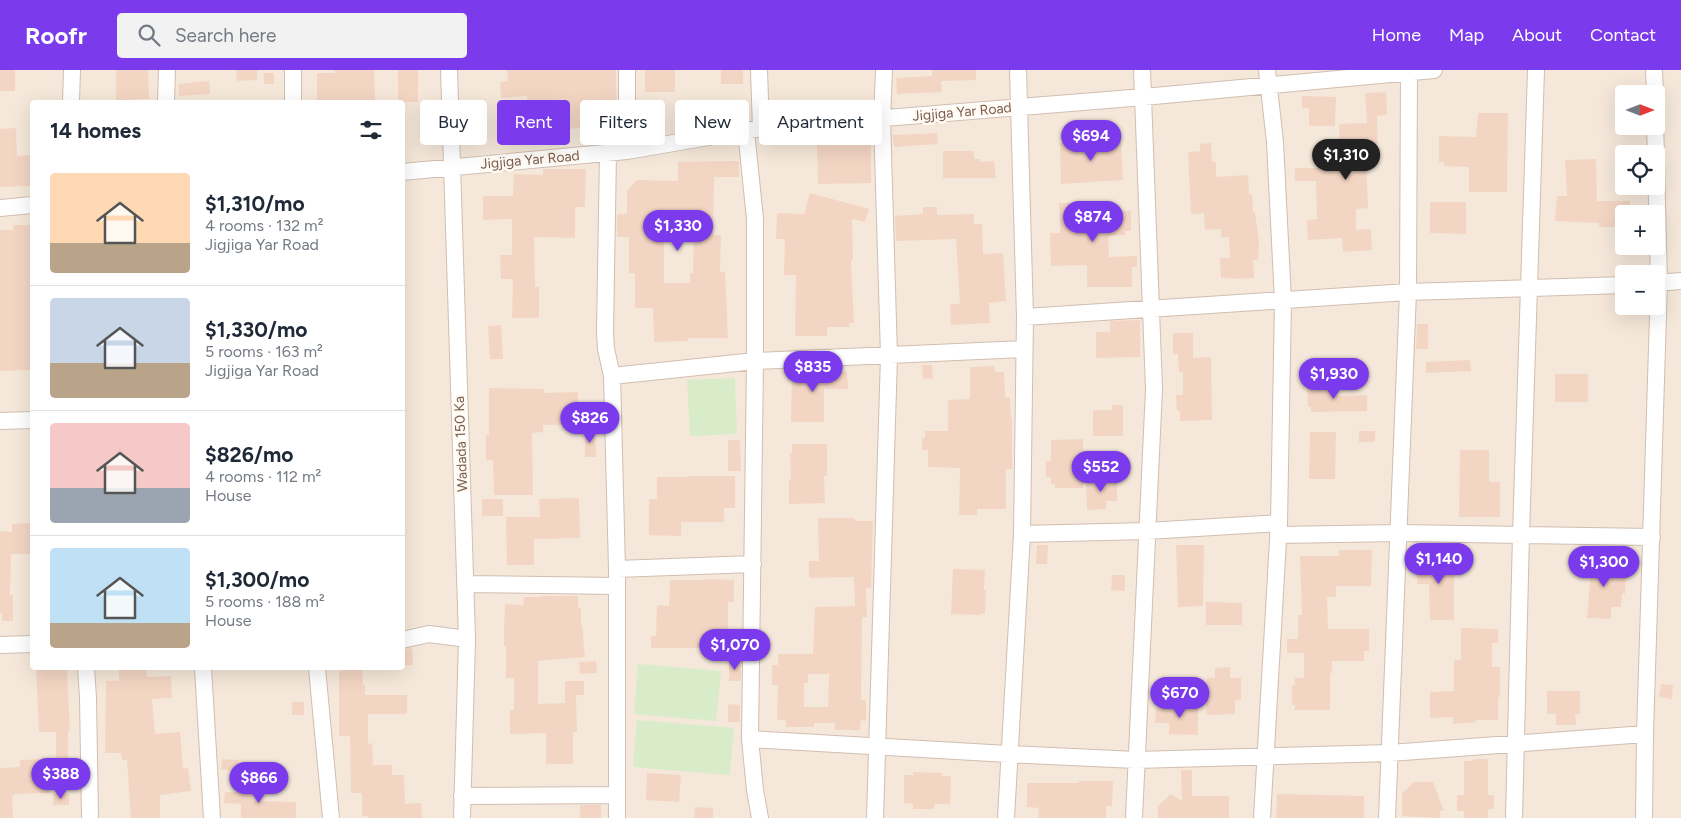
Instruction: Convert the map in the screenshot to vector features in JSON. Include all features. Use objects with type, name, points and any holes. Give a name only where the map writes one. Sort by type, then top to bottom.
[{"type":"street","points":[[71,100],[72,70]]},
{"type":"street","points":[[166,100],[167,70]]},
{"type":"street","points":[[293,70],[294,100]]},
{"type":"street","name":"Wadada 150 Ka","points":[[449,70],[467,639],[462,818]]},
{"type":"street","points":[[627,70],[627,151]]},
{"type":"street","points":[[759,70],[753,129],[755,361],[750,739],[760,818]]},
{"type":"street","points":[[875,818],[889,356],[882,118],[884,70]]},
{"type":"street","points":[[1006,818],[1008,754],[1022,534],[1025,317],[1018,70]]},
{"type":"street","points":[[1134,818],[1154,389],[1153,310],[1142,70]]},
{"type":"street","name":"Jigjiga Yar Road","points":[[882,118],[1144,97],[1267,78],[1434,70]]},
{"type":"street","points":[[1514,818],[1536,70]]},
{"type":"street","points":[[1654,70],[1655,85]]},
{"type":"street","points":[[1387,818],[1408,292],[1409,71]]},
{"type":"street","points":[[1262,818],[1278,529],[1283,301],[1275,142],[1267,78]]},
{"type":"street","name":"Jigjiga Yar Road","points":[[405,172],[627,151],[759,128]]},
{"type":"street","points":[[608,153],[605,332],[606,350],[612,376],[617,569],[617,818]]},
{"type":"street","points":[[1657,195],[1658,265]]},
{"type":"street","points":[[0,208],[30,205]]},
{"type":"street","points":[[1665,282],[1681,281]]},
{"type":"street","points":[[1025,317],[1408,292],[1615,285]]},
{"type":"street","points":[[1644,818],[1657,315]]},
{"type":"street","points":[[612,376],[755,361],[1024,349]]},
{"type":"street","points":[[0,421],[30,420]]},
{"type":"street","points":[[1022,534],[1278,529],[1652,537]]},
{"type":"street","points":[[617,569],[753,564]]},
{"type":"street","points":[[465,584],[616,586]]},
{"type":"street","points":[[405,639],[429,634],[467,639]]},
{"type":"street","points":[[0,645],[30,644]]},
{"type":"street","points":[[86,670],[90,818]]},
{"type":"street","points":[[203,670],[212,818]]},
{"type":"street","points":[[317,670],[331,818]]},
{"type":"street","points":[[750,739],[1136,760],[1390,754],[1645,734]]},
{"type":"street","points":[[462,796],[617,795]]},
{"type":"shaded area","points":[[0,70],[1681,70],[1681,818],[0,818]]},
{"type":"green space","points":[[735,378],[737,434],[690,436],[687,380]]},
{"type":"green space","points":[[638,664],[721,671],[716,721],[634,714]]},
{"type":"green space","points":[[637,720],[734,728],[730,775],[633,767]]},
{"type":"building","points":[[0,70],[15,70],[15,91],[0,91]]},
{"type":"building","points":[[116,70],[148,70],[149,99],[116,100]]},
{"type":"building","points":[[236,70],[257,70],[257,80],[237,81]]},
{"type":"building","points":[[335,70],[374,70],[375,100],[317,100],[317,73],[335,73]]},
{"type":"building","points":[[398,70],[418,70],[418,102],[398,100]]},
{"type":"building","points":[[507,70],[616,70],[617,100],[580,100],[580,128],[570,129],[570,100],[527,100],[527,96],[501,98],[500,82],[508,81]]},
{"type":"building","points":[[645,70],[675,70],[675,92],[645,92]]},
{"type":"building","points":[[721,70],[743,70],[743,84],[721,84]]},
{"type":"building","points":[[932,70],[976,70],[976,80],[941,81],[942,92],[897,94],[896,78],[932,76]]},
{"type":"building","points":[[264,73],[274,73],[274,84],[264,84]]},
{"type":"building","points":[[209,81],[210,94],[179,96],[178,84]]},
{"type":"building","points":[[1386,92],[1387,115],[1377,116],[1378,160],[1366,160],[1368,208],[1356,209],[1356,230],[1371,229],[1372,250],[1343,252],[1342,238],[1308,240],[1307,220],[1317,219],[1316,181],[1295,181],[1295,168],[1322,168],[1322,156],[1340,156],[1339,124],[1367,123],[1365,93]]},
{"type":"building","points":[[1302,96],[1336,97],[1335,126],[1309,126],[1309,108],[1302,108]]},
{"type":"building","points":[[1478,113],[1508,113],[1507,192],[1469,192],[1469,167],[1444,166],[1444,162],[1439,162],[1439,136],[1476,137]]},
{"type":"building","points":[[16,128],[17,156],[30,155],[30,186],[0,187],[0,129]]},
{"type":"building","points":[[937,133],[938,144],[894,147],[893,135]]},
{"type":"building","points":[[1121,140],[1123,180],[1061,184],[1060,143]]},
{"type":"building","points":[[1211,143],[1212,162],[1216,162],[1216,177],[1248,175],[1249,194],[1252,194],[1253,212],[1255,212],[1259,241],[1258,260],[1253,260],[1254,278],[1221,278],[1220,258],[1230,258],[1229,237],[1221,237],[1221,229],[1205,230],[1204,213],[1191,214],[1188,152],[1200,151],[1200,144]]},
{"type":"building","points":[[817,145],[871,145],[871,183],[818,184]]},
{"type":"building","points":[[943,151],[974,151],[974,159],[980,159],[980,162],[994,161],[996,178],[943,178]]},
{"type":"building","points":[[1596,159],[1597,201],[1630,201],[1630,205],[1615,205],[1615,227],[1599,227],[1599,223],[1555,221],[1557,196],[1567,196],[1565,160]]},
{"type":"building","points":[[739,161],[739,177],[714,177],[713,235],[721,235],[720,272],[725,272],[728,338],[688,338],[688,341],[654,342],[653,308],[635,308],[635,273],[629,273],[629,237],[617,237],[617,214],[627,214],[627,191],[637,180],[678,181],[678,162]],"holes":[[[694,232],[693,273],[690,273],[690,283],[664,283],[664,234]]]},
{"type":"building","points":[[543,169],[586,169],[585,207],[575,207],[575,238],[534,237],[535,287],[539,287],[539,318],[512,318],[513,279],[501,279],[500,255],[512,255],[512,219],[483,220],[483,196],[513,196],[514,174],[543,175]]},
{"type":"building","points":[[810,193],[869,209],[865,222],[852,219],[853,260],[851,260],[854,323],[849,323],[849,327],[827,327],[827,336],[795,336],[796,275],[784,275],[785,239],[776,239],[777,213],[804,214]]},
{"type":"building","points":[[1107,202],[1107,211],[1131,211],[1131,231],[1125,231],[1125,235],[1108,236],[1109,257],[1137,256],[1137,267],[1132,267],[1132,287],[1087,287],[1087,265],[1051,266],[1050,233],[1060,233],[1059,203]]},
{"type":"building","points":[[1430,202],[1466,202],[1466,234],[1430,233]]},
{"type":"building","points":[[923,207],[937,207],[937,215],[974,214],[974,224],[982,224],[983,254],[1003,253],[1006,301],[989,303],[990,323],[951,325],[950,304],[960,304],[956,239],[896,241],[895,216],[923,214]]},
{"type":"building","points":[[13,225],[30,225],[30,370],[0,371],[0,230],[13,230]]},
{"type":"building","points":[[1140,320],[1140,357],[1096,358],[1096,332],[1110,332],[1110,321]]},
{"type":"building","points":[[1417,324],[1428,324],[1428,349],[1416,349]]},
{"type":"building","points":[[501,325],[503,359],[490,359],[488,326]]},
{"type":"building","points":[[1173,333],[1193,333],[1193,358],[1211,357],[1212,420],[1180,421],[1180,411],[1177,411],[1176,395],[1183,395],[1183,372],[1179,372],[1178,354],[1173,354]]},
{"type":"building","points":[[1470,360],[1471,371],[1426,373],[1426,362]]},
{"type":"building","points":[[922,365],[932,365],[933,378],[923,379]]},
{"type":"building","points":[[995,366],[995,372],[1004,372],[1005,397],[1010,397],[1012,417],[1012,469],[1006,469],[1006,509],[977,509],[977,515],[959,515],[960,468],[928,467],[928,450],[922,450],[922,438],[925,438],[925,431],[948,431],[948,400],[970,399],[970,367]]},
{"type":"building","points":[[792,370],[847,372],[848,389],[824,389],[824,422],[791,422]]},
{"type":"building","points":[[1555,374],[1588,374],[1588,402],[1555,402]]},
{"type":"building","points":[[1337,383],[1337,396],[1367,395],[1367,411],[1311,412],[1311,407],[1308,407],[1307,388],[1310,388],[1310,384]]},
{"type":"building","points":[[489,388],[544,389],[544,393],[578,392],[578,424],[543,425],[543,432],[532,433],[533,495],[494,495],[493,460],[486,460],[486,435],[489,435]]},
{"type":"building","points":[[1112,405],[1123,405],[1123,436],[1093,436],[1093,410],[1112,410]]},
{"type":"building","points":[[585,430],[595,430],[596,457],[585,457]]},
{"type":"building","points":[[1359,431],[1375,431],[1375,442],[1359,442]]},
{"type":"building","points":[[1310,432],[1336,432],[1335,479],[1309,479]]},
{"type":"building","points":[[1083,439],[1083,488],[1055,488],[1055,484],[1051,484],[1051,477],[1046,477],[1046,461],[1051,461],[1051,440]]},
{"type":"building","points":[[728,440],[740,440],[741,471],[728,471]]},
{"type":"building","points":[[792,444],[827,444],[827,476],[824,476],[825,503],[789,504],[789,480],[791,480],[790,453],[792,453]]},
{"type":"building","points":[[1460,450],[1489,450],[1489,482],[1500,482],[1500,517],[1459,517]]},
{"type":"building","points":[[735,476],[735,508],[724,508],[724,522],[681,522],[681,536],[649,535],[649,499],[657,499],[657,477]]},
{"type":"building","points":[[1086,479],[1117,479],[1117,501],[1106,501],[1106,509],[1087,510]]},
{"type":"building","points":[[579,498],[580,538],[534,539],[534,565],[507,565],[506,517],[540,517],[539,499]]},
{"type":"building","points":[[482,499],[503,499],[503,516],[482,516]]},
{"type":"building","points":[[818,518],[855,518],[855,521],[873,521],[871,588],[866,588],[867,617],[862,617],[861,700],[866,700],[866,721],[861,720],[860,730],[835,730],[835,723],[814,723],[814,727],[786,727],[786,720],[777,720],[778,685],[772,685],[772,665],[778,665],[778,654],[813,654],[815,607],[855,606],[854,577],[809,578],[809,561],[819,561]],"holes":[[[808,674],[829,674],[828,707],[804,707],[804,683],[808,683]]]},
{"type":"building","points":[[30,523],[30,554],[11,554],[10,595],[13,595],[13,621],[2,621],[2,613],[0,613],[0,531],[12,532],[12,524]]},
{"type":"building","points":[[1037,545],[1048,545],[1047,564],[1036,564]]},
{"type":"building","points":[[1176,545],[1204,545],[1203,606],[1178,607]]},
{"type":"building","points":[[1339,550],[1372,550],[1371,586],[1336,586],[1336,597],[1327,597],[1328,629],[1369,629],[1369,651],[1364,651],[1364,661],[1332,661],[1332,673],[1330,673],[1330,710],[1295,710],[1295,705],[1292,705],[1292,685],[1295,685],[1295,678],[1304,678],[1304,653],[1287,653],[1287,639],[1298,639],[1298,615],[1302,615],[1300,556],[1339,556]]},
{"type":"building","points":[[1591,550],[1604,550],[1604,572],[1626,573],[1625,594],[1622,593],[1621,607],[1611,607],[1611,619],[1587,618]]},
{"type":"building","points":[[1435,554],[1454,554],[1454,620],[1430,620],[1429,584],[1417,584],[1417,559],[1435,559]]},
{"type":"building","points":[[953,569],[985,570],[985,614],[951,614]]},
{"type":"building","points":[[1112,575],[1125,575],[1125,591],[1111,590]]},
{"type":"building","points":[[670,580],[734,580],[734,602],[728,602],[728,648],[651,648],[651,636],[656,636],[657,605],[669,606]]},
{"type":"building","points":[[578,596],[578,608],[581,608],[585,657],[538,661],[538,704],[565,703],[565,681],[584,681],[584,695],[576,695],[577,732],[573,732],[573,764],[546,764],[546,733],[510,734],[510,710],[514,710],[514,678],[506,678],[506,646],[504,646],[505,604],[523,605],[524,597]]},
{"type":"building","points":[[1206,602],[1242,603],[1242,625],[1206,625]]},
{"type":"building","points":[[1461,628],[1498,629],[1498,643],[1492,643],[1492,667],[1500,667],[1498,720],[1476,720],[1477,722],[1453,724],[1453,717],[1430,718],[1430,692],[1454,691],[1454,660],[1461,660]]},
{"type":"building","points":[[412,648],[413,665],[405,666],[405,649]]},
{"type":"building","points":[[596,661],[597,673],[580,674],[579,662]]},
{"type":"building","points":[[729,661],[741,661],[741,681],[729,681]]},
{"type":"building","points":[[1230,667],[1230,678],[1241,678],[1241,699],[1235,700],[1235,714],[1206,715],[1207,678],[1215,678],[1215,668]]},
{"type":"building","points":[[36,670],[67,670],[70,731],[68,731],[68,765],[56,765],[56,732],[39,732]]},
{"type":"building","points":[[119,670],[147,670],[147,677],[171,676],[172,698],[152,699],[155,734],[180,732],[183,769],[188,768],[191,791],[160,795],[160,818],[131,818],[127,760],[122,760],[121,753],[105,753],[106,681],[119,681]]},
{"type":"building","points":[[362,670],[365,695],[407,695],[407,714],[368,714],[368,744],[372,743],[373,765],[392,765],[392,775],[404,775],[405,804],[421,803],[422,818],[368,818],[368,816],[362,816],[362,793],[351,793],[350,736],[339,736],[339,671]]},
{"type":"building","points":[[1661,684],[1673,685],[1672,699],[1659,697]]},
{"type":"building","points":[[1547,691],[1580,691],[1580,714],[1575,714],[1576,725],[1556,725],[1556,714],[1547,714]]},
{"type":"building","points":[[292,702],[304,702],[304,715],[292,715]]},
{"type":"building","points":[[728,704],[740,705],[740,722],[728,722]]},
{"type":"building","points":[[1169,705],[1198,705],[1198,735],[1169,734],[1169,723],[1155,723],[1156,708],[1169,709]]},
{"type":"building","points":[[50,759],[50,793],[14,794],[12,796],[13,818],[0,818],[0,768],[20,767],[20,760]]},
{"type":"building","points":[[222,759],[239,760],[239,770],[221,770]]},
{"type":"building","points":[[1473,759],[1488,759],[1488,795],[1494,795],[1494,809],[1488,809],[1488,818],[1464,818],[1464,811],[1457,811],[1457,795],[1464,795],[1464,761],[1473,761]]},
{"type":"building","points":[[1181,770],[1192,770],[1192,796],[1229,796],[1229,818],[1158,818],[1158,806],[1171,794],[1182,801]]},
{"type":"building","points":[[913,772],[942,773],[942,776],[951,776],[950,804],[934,804],[934,809],[913,809],[913,804],[904,803],[904,775],[913,775]]},
{"type":"building","points":[[647,773],[681,775],[679,802],[646,800]]},
{"type":"building","points":[[240,775],[251,775],[252,801],[296,802],[296,818],[241,818],[241,804],[224,803],[225,792],[240,792]]},
{"type":"building","points":[[1079,781],[1113,781],[1112,806],[1106,806],[1106,818],[1038,818],[1039,808],[1027,807],[1027,783],[1079,783]]},
{"type":"building","points":[[1414,782],[1433,782],[1444,811],[1440,811],[1440,818],[1402,816],[1402,793]]},
{"type":"building","points":[[53,794],[69,794],[69,805],[53,805]]},
{"type":"building","points":[[1277,794],[1364,796],[1364,818],[1276,818]]},
{"type":"building","points":[[580,805],[601,805],[601,818],[580,818]]},
{"type":"building","points":[[695,807],[713,808],[713,818],[694,818]]}]
